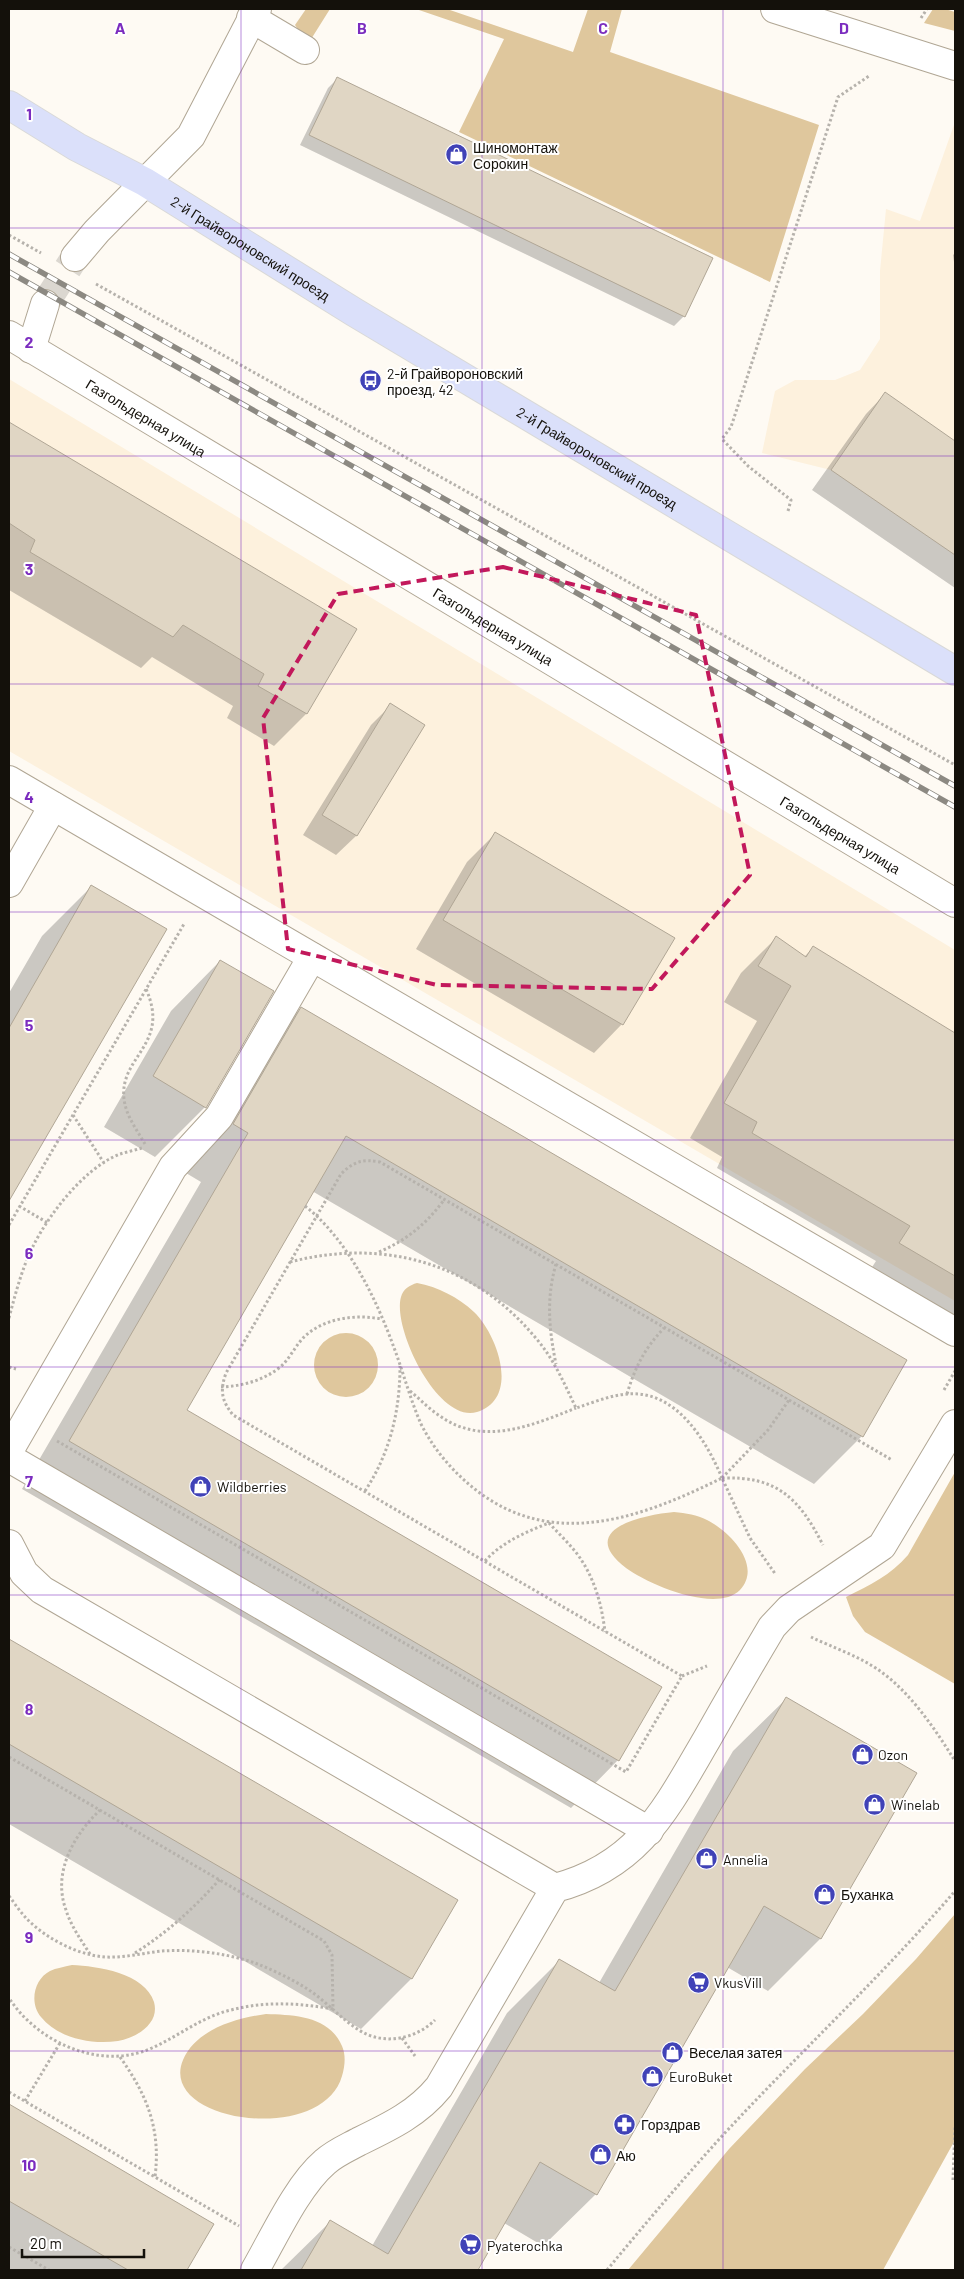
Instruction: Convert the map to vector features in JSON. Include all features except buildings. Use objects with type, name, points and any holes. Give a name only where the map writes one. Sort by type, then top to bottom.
[{"type":"main road","name":"2-й Грайвороновский проезд","points":[[9,105],[78,147],[145,182],[371,323],[955,671]]},
{"type":"street","points":[[775,9],[955,66]]},
{"type":"street","points":[[81,268],[145,182],[191,136],[254,14],[304,50]]},
{"type":"street","points":[[31,349],[45,304]]},
{"type":"street","name":"Газгольдерная улица","points":[[9,335],[955,903]]},
{"type":"street","points":[[9,780],[955,1332]]},
{"type":"street","points":[[9,883],[54,806]]},
{"type":"street","points":[[9,1451],[173,1167],[219,1117],[312,956]]},
{"type":"street","points":[[255,2270],[307,2182],[322,2165],[338,2152],[407,2117],[424,2104],[439,2087],[555,1888],[584,1879],[606,1868],[633,1847],[649,1831],[675,1793],[777,1620],[801,1601],[882,1546],[955,1424]]},
{"type":"street","points":[[9,1458],[649,1831]]},
{"type":"street","points":[[9,1544],[24,1573],[42,1590],[555,1888]]},
{"type":"path","points":[[920,20],[927,9]]},
{"type":"path","points":[[788,511],[791,500],[748,466],[722,439],[731,427],[838,98],[886,64],[894,46]]},
{"type":"path","points":[[9,235],[44,255]]},
{"type":"path","points":[[81,268],[955,765]]},
{"type":"path","points":[[9,1225],[184,924]]},
{"type":"path","points":[[9,1318],[26,1261],[48,1223],[78,1184],[104,1162],[119,1154],[146,1147],[127,1112],[124,1099],[128,1075],[150,1038],[154,1026],[152,1002],[146,988]]},
{"type":"path","points":[[72,1115],[104,1162]]},
{"type":"path","points":[[25,1423],[626,1772],[682,1676],[233,1415],[226,1406],[221,1387],[226,1373],[341,1174],[350,1165],[363,1161],[380,1162],[923,1479]]},
{"type":"path","points":[[378,1252],[410,1236],[433,1215],[444,1200]]},
{"type":"path","points":[[20,1206],[48,1223]]},
{"type":"path","points":[[305,1206],[317,1216],[347,1253],[383,1319],[422,1424],[436,1448],[468,1484],[489,1500],[510,1512],[549,1523],[582,1524],[651,1510],[722,1478],[768,1430],[789,1400]]},
{"type":"path","points":[[290,1262],[327,1254],[378,1252],[420,1260],[462,1277],[490,1295],[514,1314],[535,1337],[556,1367],[576,1408]]},
{"type":"path","points":[[556,1264],[549,1293],[549,1323],[556,1367]]},
{"type":"path","points":[[221,1387],[244,1384],[270,1374],[287,1360],[304,1337],[323,1325],[350,1318],[383,1319]]},
{"type":"path","points":[[628,1394],[633,1372],[641,1355],[664,1328]]},
{"type":"path","points":[[365,1491],[382,1462],[390,1438],[399,1397],[400,1363]]},
{"type":"path","points":[[948,1383],[955,1371]]},
{"type":"path","points":[[410,1391],[440,1417],[455,1424],[476,1431],[498,1432],[522,1428],[576,1408],[628,1394],[650,1397],[676,1411],[701,1438],[713,1457],[750,1538],[772,1569],[801,1601]]},
{"type":"path","points":[[722,1478],[755,1480],[783,1491],[810,1520],[839,1576]]},
{"type":"path","points":[[549,1523],[582,1561],[602,1609],[605,1632]]},
{"type":"path","points":[[486,1561],[492,1553],[513,1539],[549,1523]]},
{"type":"path","points":[[777,1620],[879,1670],[903,1692],[922,1714],[955,1761]]},
{"type":"path","points":[[9,1757],[324,1941],[332,1955],[333,2009]]},
{"type":"path","points":[[90,1954],[65,1908],[62,1874],[67,1855],[76,1837],[100,1810]]},
{"type":"path","points":[[133,1955],[154,1942],[188,1914],[220,1879]]},
{"type":"path","points":[[607,2270],[724,2134],[913,1938],[955,1891]]},
{"type":"path","points":[[9,1896],[28,1920],[50,1937],[75,1950],[106,1957],[163,1951],[194,1952],[224,1955],[254,1963],[282,1975],[308,1990],[361,2032],[376,2037],[391,2039],[415,2034],[437,2018]]},
{"type":"path","points":[[9,1998],[23,2015],[60,2043],[99,2057],[120,2057],[136,2054],[152,2048],[200,2021],[231,2010],[289,2003],[333,2009]]},
{"type":"path","points":[[25,2101],[60,2043]]},
{"type":"path","points":[[120,2057],[135,2078],[149,2110],[158,2152],[155,2177]]},
{"type":"path","points":[[9,2092],[270,2244]]},
{"type":"path","points":[[953,2180],[955,2125]]},
{"type":"path","points":[[9,2247],[49,2270]]},
{"type":"highlighted area","points":[[503,567],[696,615],[750,875],[652,989],[437,985],[288,949],[263,718],[338,594]]},
{"type":"shaded area","points":[[306,9],[330,9],[308,44],[295,25]]},
{"type":"shaded area","points":[[416,9],[447,9],[573,52],[588,9],[622,9],[610,52],[819,125],[770,282],[459,132],[504,39]]},
{"type":"shaded area","points":[[933,9],[945,9],[955,12],[955,31],[924,23]]},
{"type":"shaded area","points":[[955,122],[955,441],[885,392],[831,470],[762,453],[775,391],[795,380],[835,380],[860,370],[880,339],[880,271],[886,209],[920,221]]},
{"type":"shaded area","points":[[9,379],[955,950],[955,1301],[9,751]]},
{"type":"shaded area","points":[[417,1283],[440,1290],[454,1297],[474,1312],[483,1322],[497,1350],[501,1365],[501,1380],[498,1394],[490,1405],[477,1412],[462,1412],[447,1403],[433,1389],[421,1371],[411,1350],[400,1311],[401,1297],[407,1288]]},
{"type":"shaded area","points":[[346,1333],[364,1339],[372,1347],[378,1365],[372,1383],[364,1391],[346,1397],[328,1391],[320,1383],[314,1365],[320,1347],[328,1339]]},
{"type":"shaded area","points":[[955,1472],[955,1684],[865,1632],[853,1616],[846,1597],[887,1574],[908,1555]]},
{"type":"shaded area","points":[[674,1512],[691,1514],[707,1520],[716,1525],[733,1540],[745,1560],[748,1570],[746,1580],[740,1590],[729,1597],[715,1599],[682,1594],[636,1575],[612,1555],[608,1543],[611,1534],[619,1526],[646,1517]]},
{"type":"shaded area","points":[[955,1914],[955,2140],[883,2270],[628,2270],[729,2149],[805,2069],[863,2014],[916,1959]]},
{"type":"shaded area","points":[[72,1965],[94,1967],[119,1973],[141,1984],[149,1992],[154,2002],[155,2013],[152,2021],[140,2033],[118,2041],[108,2042],[86,2041],[56,2030],[37,2011],[34,1998],[35,1992],[40,1980],[50,1971]]},
{"type":"shaded area","points":[[266,2014],[310,2019],[329,2028],[336,2036],[342,2046],[345,2057],[342,2076],[328,2098],[305,2112],[276,2118],[245,2118],[217,2111],[194,2098],[182,2081],[183,2060],[189,2049],[197,2040],[218,2027],[230,2022]]},
{"type":"tunnel","points":[[45,304],[75,257]]},
{"type":"railway","points":[[9,254],[955,786]]},
{"type":"railway","points":[[9,272],[955,807]]},
{"type":"place","name":"Шиномонтаж Сорокин","points":[[457,155]]},
{"type":"place","name":"2-й Грайвороновский проезд, 42","points":[[371,381]]},
{"type":"place","name":"Wildberries","points":[[201,1486]]},
{"type":"place","name":"Ozon","points":[[862,1754]]},
{"type":"place","name":"Winelab","points":[[875,1804]]},
{"type":"place","name":"Annelia","points":[[707,1859]]},
{"type":"place","name":"Буханка","points":[[825,1894]]},
{"type":"place","name":"VkusVill","points":[[698,1982]]},
{"type":"place","name":"Веселая затея","points":[[673,2052]]},
{"type":"place","name":"EuroBuket","points":[[653,2076]]},
{"type":"place","name":"Горздрав","points":[[625,2124]]},
{"type":"place","name":"Аю","points":[[600,2155]]},
{"type":"place","name":"Pyaterochka","points":[[471,2245]]}]
